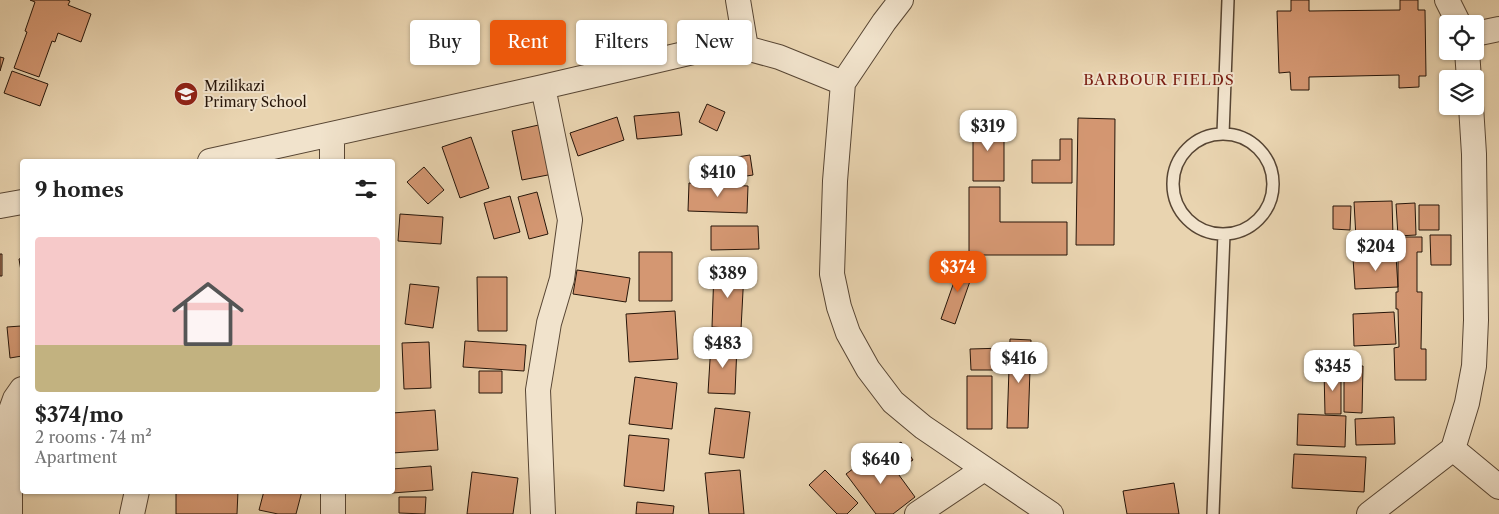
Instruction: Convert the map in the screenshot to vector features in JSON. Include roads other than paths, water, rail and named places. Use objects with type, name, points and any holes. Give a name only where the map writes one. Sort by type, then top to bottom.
[{"type":"street","points":[[738,0],[741,20]]},
{"type":"street","points":[[901,0],[884,22],[844,83],[836,181],[832,274],[839,307],[848,333],[868,369],[893,402],[923,427],[1051,514]]},
{"type":"street","points":[[1447,0],[1454,15]]},
{"type":"street","points":[[1484,32],[1499,29]]},
{"type":"street","points":[[752,50],[787,60],[844,83]]},
{"type":"street","points":[[219,159],[677,56]]},
{"type":"street","points":[[543,87],[570,220],[562,279],[549,323],[538,390],[543,514]]},
{"type":"street","points":[[1369,514],[1453,449],[1467,403],[1474,366],[1476,320],[1474,154],[1472,115]]},
{"type":"street","points":[[332,134],[332,159]]},
{"type":"street","points":[[0,206],[20,202]]},
{"type":"street","points":[[10,514],[10,413],[20,392]]},
{"type":"street","points":[[1453,449],[1499,487]]},
{"type":"street","points":[[917,514],[984,469]]},
{"type":"street","points":[[132,514],[136,494]]},
{"type":"street","points":[[333,494],[333,514]]},
{"type":"lane","points":[[1223,134],[1228,0]]},
{"type":"lane","points":[[1223,134],[1240,137],[1256,146],[1267,159],[1273,175],[1273,193],[1267,209],[1256,222],[1241,231],[1224,234],[1208,232],[1194,225],[1183,214],[1176,200],[1173,184],[1175,169],[1182,155],[1194,144],[1207,137],[1223,134]]},
{"type":"lane","points":[[1213,514],[1224,234]]},
{"type":"place","name":"Mzilikazi Primary School","points":[[186,94]]},
{"type":"district","name":"BARBOUR FIELDS","points":[[1159,80]]}]
